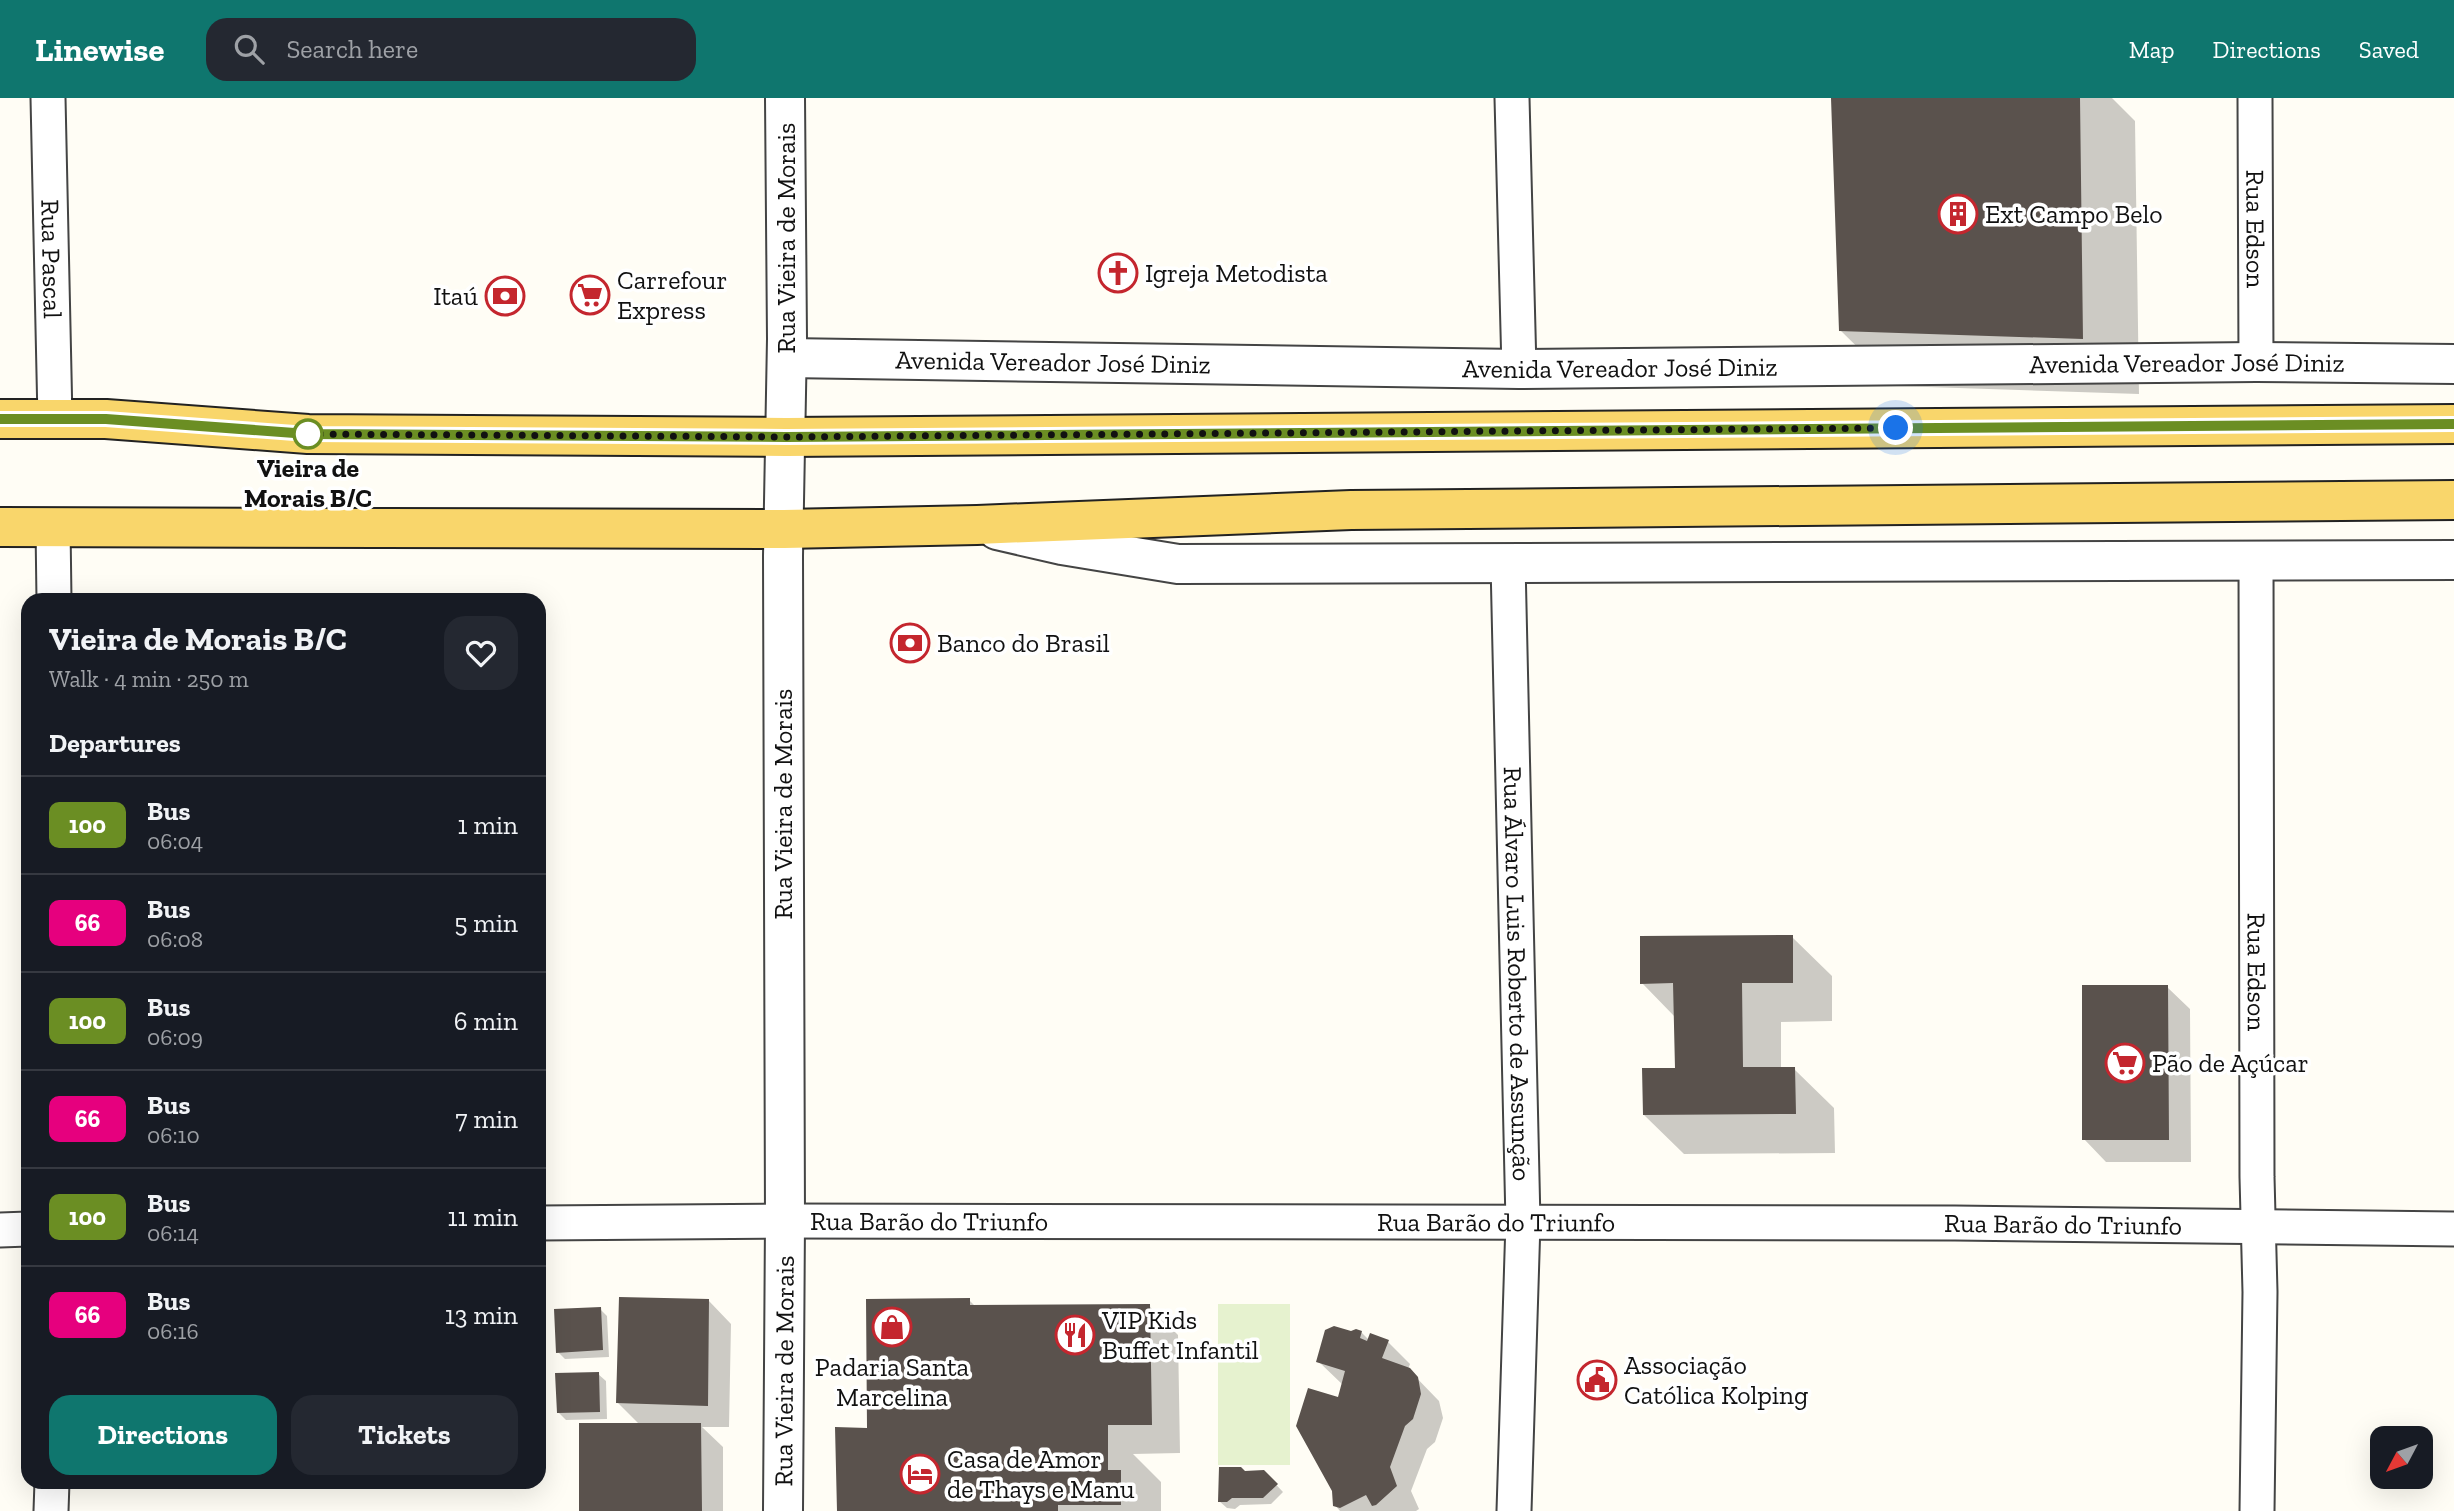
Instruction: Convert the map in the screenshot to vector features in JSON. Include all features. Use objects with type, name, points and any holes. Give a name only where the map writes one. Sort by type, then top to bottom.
[{"type":"main road","points":[[0,419],[106,419],[308,434],[786,437],[2454,424]]},
{"type":"main road","points":[[0,527],[784,529],[978,525],[1350,509],[2454,500]]},
{"type":"street","name":"Rua Pascal","points":[[48,98],[55,419]]},
{"type":"street","name":"Rua Vieira de Morais","points":[[783,1511],[784,529],[787,358],[785,98]]},
{"type":"street","points":[[1512,98],[1519,369]]},
{"type":"street","name":"Rua Edson","points":[[2255,98],[2256,362]]},
{"type":"street","name":"Avenida Vereador José Diniz","points":[[787,358],[1519,369],[2256,362],[2454,364]]},
{"type":"street","points":[[978,525],[1062,545],[1178,564],[2454,560]]},
{"type":"street","points":[[53,527],[54,593]]},
{"type":"street","name":"Rua Edson","points":[[2256,559],[2260,1292],[2258,1511]]},
{"type":"street","name":"Rua Álvaro Luis Roberto de Assunção","points":[[1508,563],[1523,1222],[1514,1511]]},
{"type":"street","name":"Rua Barão do Triunfo","points":[[546,1223],[1955,1223],[2454,1229]]},
{"type":"street","points":[[0,1230],[21,1229]]},
{"type":"street","points":[[51,1489],[51,1511]]},
{"type":"green space","points":[[1218,1304],[1290,1304],[1290,1465],[1218,1465]]},
{"type":"building","name":"Ext Campo Belo","points":[[1831,98],[2080,98],[2083,339],[1839,331]]},
{"type":"building","points":[[1793,935],[1793,983],[1742,983],[1743,1067],[1795,1067],[1796,1114],[1643,1115],[1642,1068],[1675,1068],[1673,983],[1640,984],[1640,936]]},
{"type":"building","name":"Pão de Açúcar","points":[[2082,985],[2168,985],[2169,1140],[2082,1140]]},
{"type":"building","points":[[619,1297],[709,1299],[708,1406],[616,1403]]},
{"type":"building","points":[[970,1298],[970,1305],[1150,1304],[1152,1425],[1108,1425],[1108,1470],[1121,1470],[1121,1505],[1058,1505],[1058,1511],[837,1511],[835,1427],[867,1428],[866,1299]]},
{"type":"building","points":[[601,1307],[603,1350],[556,1353],[554,1309]]},
{"type":"building","points":[[1334,1326],[1362,1331],[1360,1338],[1367,1341],[1370,1333],[1389,1340],[1382,1358],[1410,1368],[1418,1377],[1421,1394],[1413,1419],[1405,1426],[1390,1467],[1397,1486],[1372,1506],[1366,1495],[1340,1508],[1333,1506],[1332,1491],[1296,1426],[1308,1388],[1338,1397],[1345,1371],[1316,1362],[1325,1330]]},
{"type":"building","points":[[599,1372],[600,1412],[557,1413],[555,1373]]},
{"type":"building","points":[[579,1423],[701,1423],[702,1511],[579,1511]]},
{"type":"building","points":[[1219,1467],[1241,1467],[1245,1471],[1264,1470],[1278,1484],[1263,1498],[1232,1498],[1227,1502],[1218,1502]]},
{"type":"bus line","name":"100","points":[[0,419],[106,419],[308,434],[786,437],[2454,424]]},
{"type":"place","name":"Ext Campo Belo","points":[[1958,214]]},
{"type":"place","name":"Igreja Metodista","points":[[1118,273]]},
{"type":"place","name":"Carrefour Express","points":[[590,295]]},
{"type":"place","name":"Itaú","points":[[505,296]]},
{"type":"place","name":"Vieira de Morais B/C","points":[[308,434]]},
{"type":"place","name":"Banco do Brasil","points":[[910,643]]},
{"type":"place","name":"Pão de Açúcar","points":[[2125,1063]]},
{"type":"place","name":"Padaria Santa Marcelina","points":[[892,1327]]},
{"type":"place","name":"VIP Kids Buffet Infantil","points":[[1075,1335]]},
{"type":"place","name":"Associação Católica Kolping","points":[[1597,1380]]},
{"type":"place","name":"Casa de Amor de Thays e Manu","points":[[920,1474]]},
{"type":"route","points":[[308,434],[786,437],[1896,428]]}]
